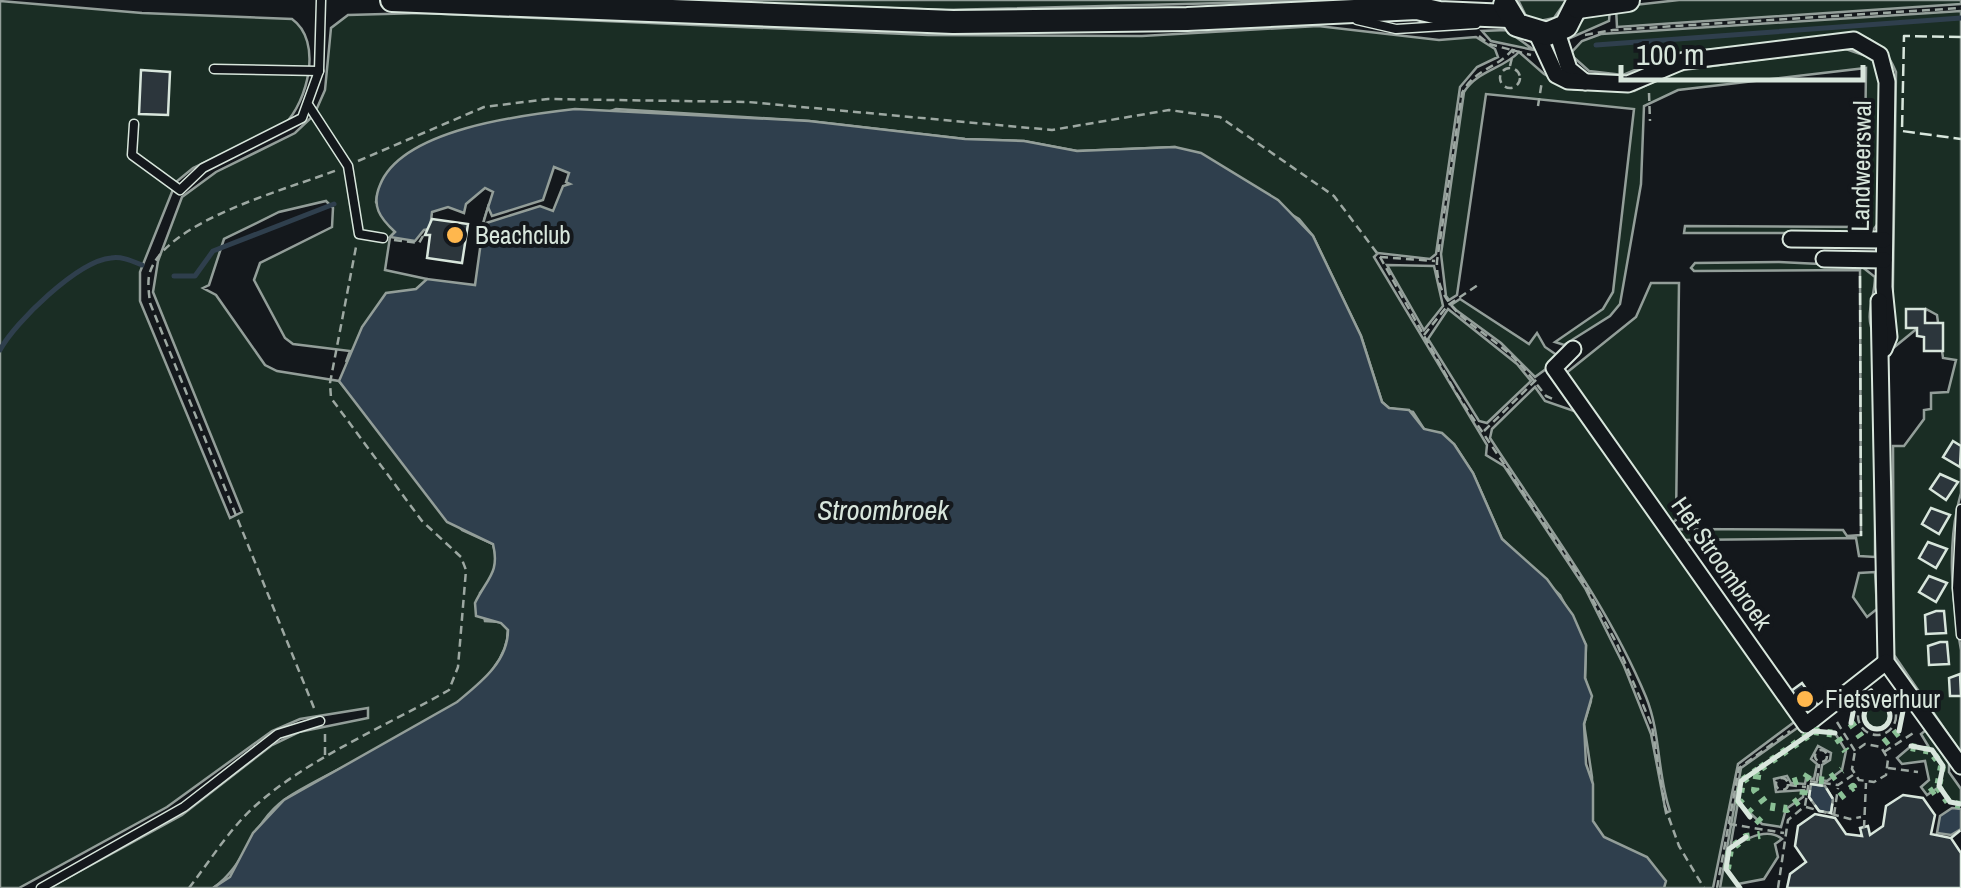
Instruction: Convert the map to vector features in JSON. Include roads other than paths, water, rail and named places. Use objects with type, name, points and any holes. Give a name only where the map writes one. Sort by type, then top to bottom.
[{"type":"main road","points":[[392,0],[954,22],[1187,20],[1339,12],[1407,4],[1439,14],[1507,8],[1526,31],[1547,33],[1579,4],[1628,0]]},
{"type":"street","name":"Landweerswal","points":[[1547,33],[1556,74],[1584,82],[1641,80],[1658,68],[1683,61],[1838,41],[1867,44],[1880,55],[1886,68],[1884,287],[1878,304],[1878,337],[1884,349],[1886,662]]},
{"type":"street","points":[[1547,33],[1570,69],[1584,82]]},
{"type":"street","points":[[1792,239],[1884,250]]},
{"type":"street","points":[[1816,254],[1884,250]]},
{"type":"street","name":"Het Stroombroek","points":[[1573,350],[1554,368],[1813,718],[1886,662]]},
{"type":"street","points":[[1886,662],[1961,766]]},
{"type":"lane","points":[[134,124],[132,156],[180,190],[203,168],[302,118],[319,71],[321,0]]},
{"type":"lane","points":[[1339,12],[1369,25],[1418,29],[1477,24],[1507,8]]},
{"type":"lane","points":[[214,69],[319,71]]},
{"type":"lane","points":[[308,106],[348,166],[359,234],[386,239]]},
{"type":"lane","points":[[1961,510],[1957,588],[1961,635]]},
{"type":"lane","points":[[41,888],[184,807],[278,734],[320,721]]},
{"type":"water","name":"Stroombroek","points":[[575,109],[809,121],[965,139],[1024,141],[1077,151],[1175,147],[1201,153],[1278,200],[1313,236],[1361,336],[1382,402],[1389,408],[1409,410],[1424,429],[1442,433],[1454,444],[1473,473],[1502,539],[1547,579],[1573,615],[1586,645],[1585,678],[1592,696],[1584,724],[1586,764],[1593,784],[1593,821],[1604,837],[1647,857],[1666,881],[1664,888],[213,888],[230,877],[253,833],[284,800],[457,702],[491,671],[503,652],[508,630],[501,623],[476,616],[475,603],[494,569],[493,544],[447,522],[339,381],[362,327],[386,293],[416,289],[427,279],[475,285],[484,220],[493,192],[485,188],[466,204],[464,213],[448,207],[432,212],[430,229],[415,241],[390,237],[395,232],[381,217],[376,199],[393,166],[412,150],[466,128]]},
{"type":"water","points":[[1811,784],[1825,786],[1833,799],[1831,813],[1819,811],[1809,797]]},
{"type":"water","points":[[1952,808],[1961,809],[1961,829],[1951,835],[1937,833],[1940,816]]},
{"type":"waterway","points":[[1596,45],[1961,18]]},
{"type":"waterway","points":[[174,276],[195,276],[213,251],[334,204]]},
{"type":"waterway","points":[[0,350],[33,309],[82,270],[115,258],[142,265]]},
{"type":"place","name":"Beachclub","points":[[455,235]]},
{"type":"place","name":"Fietsverhuur","points":[[1805,699]]}]
